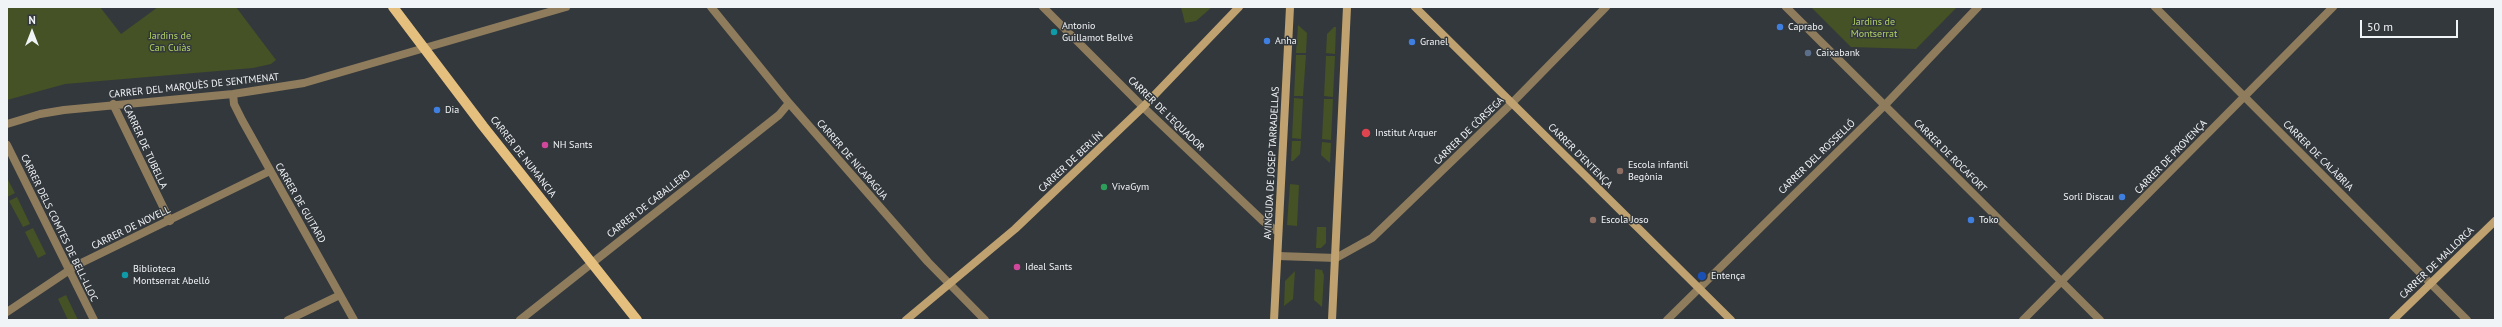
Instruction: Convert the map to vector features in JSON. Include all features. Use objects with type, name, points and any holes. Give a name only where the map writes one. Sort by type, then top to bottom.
[{"type":"main road","name":"CARRER DE NUMÀNCIA","points":[[393,7],[426,48],[483,126],[637,320]]},
{"type":"main road","name":"CARRER DE BERLÍN","points":[[906,320],[949,286],[1016,228],[1144,107],[1239,7]]},
{"type":"main road","name":"AVINGUDA DE JOSEP TARRADELLAS","points":[[1274,320],[1290,7]]},
{"type":"main road","points":[[1332,320],[1347,7]]},
{"type":"main road","name":"CARRER D'ENTENÇA","points":[[1415,7],[1731,320]]},
{"type":"main road","name":"CARRER DE MALLORCA","points":[[2393,320],[2429,283],[2495,221]]},
{"type":"street","name":"CARRER DEL MARQUÈS DE SENTMENAT","points":[[7,124],[40,114],[113,104],[233,94],[280,88],[319,80],[566,7]]},
{"type":"street","name":"CARRER DE NICARAGUA","points":[[711,7],[789,103],[949,286],[986,320]]},
{"type":"street","name":"CARRER DE L'EQUADOR","points":[[1043,7],[1144,107],[1263,220],[1278,232]]},
{"type":"street","name":"CARRER DE CÒRSEGA","points":[[1336,258],[1372,238],[1512,103],[1606,7]]},
{"type":"street","name":"CARRER DE ROCAFORT","points":[[1786,7],[2100,320]]},
{"type":"street","name":"CARRER DEL ROSSELLÓ","points":[[1667,320],[1698,287],[1885,105],[1978,7]]},
{"type":"street","name":"CARRER DE CALÀBRIA","points":[[2155,7],[2467,320]]},
{"type":"street","name":"CARRER DE PROVENÇA","points":[[2023,320],[2063,282],[2333,7]]},
{"type":"street","name":"CARRER DE GUITARD","points":[[233,94],[237,110],[354,320]]},
{"type":"street","name":"CARRER DE CABALLERO","points":[[520,320],[779,115],[789,103]]},
{"type":"street","name":"CARRER DE TUBELLA","points":[[113,104],[170,221]]},
{"type":"street","name":"CARRER DELS COMTES DE BELL-LLOC","points":[[7,145],[94,320]]},
{"type":"street","name":"CARRER DE NOVELL","points":[[7,312],[68,270],[270,171]]},
{"type":"street","points":[[1278,256],[1336,258]]},
{"type":"street","points":[[288,320],[340,295]]},
{"type":"green space","name":"Jardins de Can Cuiàs","points":[[7,7],[100,7],[121,34],[158,7],[236,7],[276,60],[271,64],[253,68],[65,84],[7,100]]},
{"type":"green space","points":[[1181,7],[1212,7],[1196,21],[1185,23]]},
{"type":"green space","name":"Jardins de Montserrat","points":[[1811,7],[1957,7],[1916,49],[1851,47]]},
{"type":"green space","points":[[1298,25],[1307,33],[1306,53],[1296,53]]},
{"type":"green space","points":[[1334,27],[1336,27],[1335,54],[1326,53],[1327,34]]},
{"type":"green space","points":[[1296,55],[1306,55],[1303,96],[1294,96]]},
{"type":"green space","points":[[1326,56],[1335,56],[1333,97],[1324,96]]},
{"type":"green space","points":[[1294,98],[1303,99],[1301,139],[1292,138]]},
{"type":"green space","points":[[1324,99],[1333,99],[1331,140],[1322,139]]},
{"type":"green space","points":[[1292,141],[1301,141],[1300,154],[1293,161],[1291,161]]},
{"type":"green space","points":[[1322,142],[1331,143],[1330,163],[1321,155]]},
{"type":"green space","points":[[7,178],[15,193],[7,197]]},
{"type":"green space","points":[[1290,184],[1299,185],[1297,226],[1287,225]]},
{"type":"green space","points":[[17,197],[30,224],[23,227],[9,201]]},
{"type":"green space","points":[[1317,227],[1326,227],[1326,243],[1321,248],[1316,248]]},
{"type":"green space","points":[[33,228],[46,254],[38,258],[25,232]]},
{"type":"green space","points":[[1315,269],[1322,270],[1324,275],[1322,307],[1314,300]]},
{"type":"green space","points":[[1295,271],[1293,299],[1284,306],[1285,281]]},
{"type":"green space","points":[[66,295],[78,320],[68,320],[58,299]]},
{"type":"place","name":"Caprabo","points":[[1780,27]]},
{"type":"place","name":"Antonio Guillamot Bellvé","points":[[1054,32]]},
{"type":"place","name":"Anha","points":[[1267,41]]},
{"type":"place","name":"Granel","points":[[1412,42]]},
{"type":"place","name":"Caixabank","points":[[1808,53]]},
{"type":"place","name":"Dia","points":[[437,110]]},
{"type":"place","name":"Institut Arquer","points":[[1366,133]]},
{"type":"place","name":"NH Sants","points":[[545,145]]},
{"type":"place","name":"Escola infantil Begònia","points":[[1620,171]]},
{"type":"place","name":"VivaGym","points":[[1104,187]]},
{"type":"place","name":"Sorli Discau","points":[[2122,197]]},
{"type":"place","name":"Escola Joso","points":[[1593,220]]},
{"type":"place","name":"Toko","points":[[1971,220]]},
{"type":"place","name":"Ideal Sants","points":[[1017,267]]},
{"type":"place","name":"Biblioteca Montserrat Abelló","points":[[125,275]]},
{"type":"place","name":"Entença","points":[[1702,276]]}]
